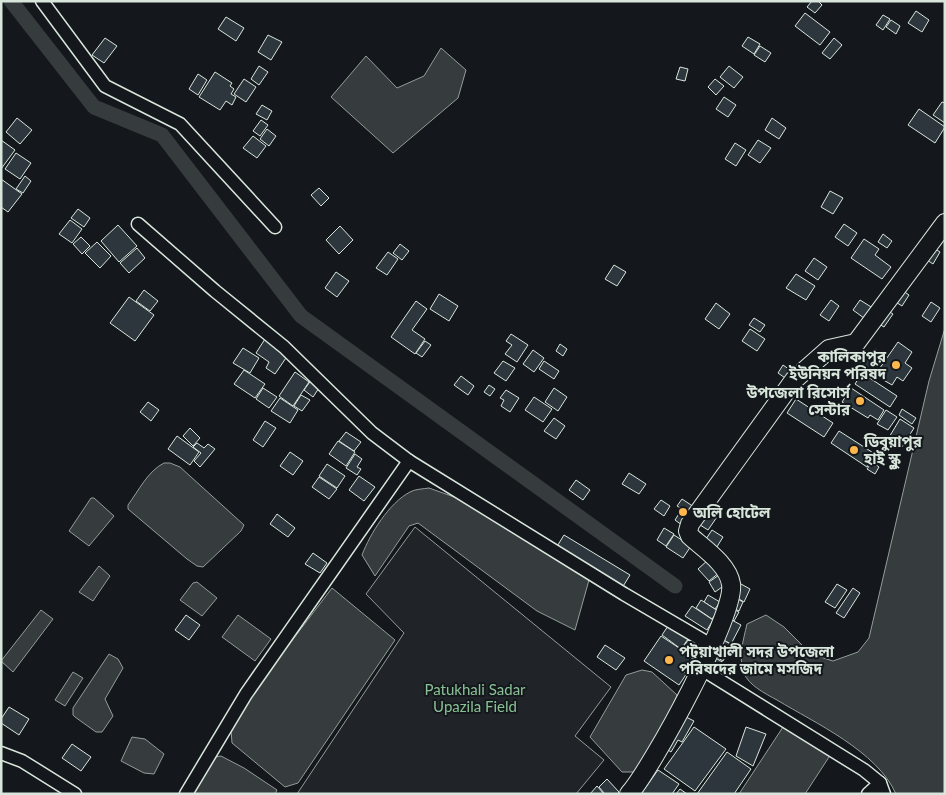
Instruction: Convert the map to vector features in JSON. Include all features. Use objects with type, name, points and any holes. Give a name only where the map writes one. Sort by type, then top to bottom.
[{"type":"street","points":[[42,1],[106,86],[180,124],[275,227]]},
{"type":"street","points":[[629,794],[639,782],[661,746],[711,645],[730,600],[732,586],[726,570],[690,536],[688,530],[690,524],[794,380],[830,349],[856,343],[945,223]]},
{"type":"street","points":[[138,224],[215,291],[284,347],[372,432],[409,461],[615,589],[711,645]]},
{"type":"street","points":[[186,794],[252,686],[409,461]]},
{"type":"street","points":[[700,668],[864,770],[882,789],[868,794]]},
{"type":"street","points":[[1,753],[22,761],[75,794]]},
{"type":"green space","name":"Patukhali Sadar Upazila Field","points":[[415,527],[611,687],[575,736],[604,760],[576,794],[297,794],[404,633],[366,594]]},
{"type":"shaded area","points":[[441,48],[466,70],[458,98],[393,153],[331,97],[366,56],[397,88],[424,76]]},
{"type":"shaded area","points":[[945,328],[945,794],[896,794],[875,764],[860,751],[844,739],[753,685],[746,677],[742,667],[742,649],[747,624],[766,615],[784,627],[811,654],[833,661],[858,652],[869,638],[929,381]]},
{"type":"shaded area","points":[[164,463],[180,467],[244,525],[241,531],[203,567],[197,566],[187,559],[128,509],[128,505],[144,481],[158,466]]},
{"type":"shaded area","points":[[429,488],[468,502],[589,580],[575,630],[537,611],[418,523],[409,526],[375,576],[362,555],[375,529],[388,511],[402,497],[414,490]]},
{"type":"shaded area","points":[[91,498],[94,498],[114,516],[89,546],[69,531]]},
{"type":"shaded area","points":[[99,566],[110,576],[93,601],[79,592]]},
{"type":"shaded area","points":[[197,582],[217,598],[202,616],[180,600],[193,583]]},
{"type":"shaded area","points":[[332,588],[395,640],[298,783],[285,787],[232,743],[231,730],[261,681]]},
{"type":"shaded area","points":[[41,610],[53,619],[13,672],[1,661]]},
{"type":"shaded area","points":[[238,615],[271,639],[255,661],[222,637]]},
{"type":"shaded area","points":[[109,654],[118,659],[123,668],[105,699],[113,716],[102,732],[96,732],[73,715],[73,708]]},
{"type":"shaded area","points":[[642,670],[652,672],[677,695],[666,723],[635,772],[622,772],[590,737],[626,675]]},
{"type":"shaded area","points":[[73,672],[83,678],[65,706],[55,700]]},
{"type":"shaded area","points":[[783,727],[831,754],[805,794],[739,794]]},
{"type":"shaded area","points":[[132,737],[145,739],[164,754],[154,774],[144,773],[121,761]]},
{"type":"shaded area","points":[[221,756],[244,768],[277,790],[275,794],[192,794],[215,757]]},
{"type":"building","points":[[812,1],[818,1],[822,5],[815,13],[807,7]]},
{"type":"building","points":[[916,11],[929,20],[922,32],[908,23]]},
{"type":"building","points":[[805,13],[830,32],[820,45],[795,26]]},
{"type":"building","points":[[883,15],[890,19],[883,30],[876,25]]},
{"type":"building","points":[[226,17],[244,28],[236,41],[218,29]]},
{"type":"building","points":[[891,20],[900,26],[896,34],[886,27]]},
{"type":"building","points":[[268,35],[282,42],[271,60],[258,52]]},
{"type":"building","points":[[748,37],[760,44],[754,54],[742,46]]},
{"type":"building","points":[[105,38],[117,46],[104,63],[92,55]]},
{"type":"building","points":[[834,38],[842,45],[830,59],[822,53]]},
{"type":"building","points":[[760,46],[771,53],[765,62],[754,55]]},
{"type":"building","points":[[259,66],[268,72],[259,85],[251,79]]},
{"type":"building","points":[[729,66],[743,77],[734,88],[720,77]]},
{"type":"building","points":[[680,67],[688,69],[685,81],[676,79]]},
{"type":"building","points":[[215,72],[232,83],[230,86],[234,89],[231,94],[236,97],[232,105],[226,101],[220,110],[199,97]]},
{"type":"building","points":[[198,74],[207,80],[198,95],[189,89]]},
{"type":"building","points":[[244,79],[256,87],[246,102],[234,94]]},
{"type":"building","points":[[715,79],[724,86],[716,95],[708,87]]},
{"type":"building","points":[[724,97],[736,105],[728,117],[716,109]]},
{"type":"building","points":[[942,102],[945,103],[945,123],[933,115]]},
{"type":"building","points":[[262,105],[272,111],[267,120],[256,114]]},
{"type":"building","points":[[919,109],[945,127],[935,143],[908,125]]},
{"type":"building","points":[[17,118],[32,130],[20,144],[6,132]]},
{"type":"building","points":[[772,118],[786,128],[779,139],[765,130]]},
{"type":"building","points":[[261,120],[268,125],[260,136],[253,131]]},
{"type":"building","points":[[267,129],[276,136],[269,146],[260,139]]},
{"type":"building","points":[[253,136],[266,146],[257,158],[243,148]]},
{"type":"building","points":[[1,140],[15,150],[1,169]]},
{"type":"building","points":[[758,140],[771,148],[760,163],[748,155]]},
{"type":"building","points":[[735,143],[746,150],[736,166],[725,159]]},
{"type":"building","points":[[16,153],[31,163],[20,179],[5,169]]},
{"type":"building","points":[[25,176],[31,181],[23,193],[16,189]]},
{"type":"building","points":[[1,179],[22,194],[8,212],[1,207]]},
{"type":"building","points":[[319,188],[329,198],[321,206],[311,195]]},
{"type":"building","points":[[830,191],[843,198],[833,214],[821,207]]},
{"type":"building","points":[[78,209],[90,218],[84,227],[71,218]]},
{"type":"building","points":[[70,220],[82,229],[72,243],[59,234]]},
{"type":"building","points":[[844,224],[857,233],[848,246],[835,237]]},
{"type":"building","points":[[118,225],[137,246],[119,262],[101,241]]},
{"type":"building","points":[[340,226],[353,240],[339,254],[326,240]]},
{"type":"building","points":[[883,234],[892,241],[887,248],[878,242]]},
{"type":"building","points":[[81,237],[90,246],[82,254],[73,244]]},
{"type":"building","points":[[864,239],[879,249],[875,255],[891,267],[882,279],[851,258]]},
{"type":"building","points":[[97,242],[111,256],[100,268],[85,253]]},
{"type":"building","points":[[400,244],[409,251],[402,260],[393,253]]},
{"type":"building","points":[[931,246],[940,252],[933,264],[924,258]]},
{"type":"building","points":[[137,248],[145,258],[129,273],[120,263]]},
{"type":"building","points":[[388,252],[398,259],[387,275],[376,268]]},
{"type":"building","points":[[814,258],[827,267],[818,280],[805,271]]},
{"type":"building","points":[[614,265],[626,272],[617,286],[605,279]]},
{"type":"building","points":[[336,272],[349,281],[337,297],[325,288]]},
{"type":"building","points":[[796,274],[815,286],[806,300],[786,288]]},
{"type":"building","points":[[899,288],[909,295],[902,306],[891,299]]},
{"type":"building","points":[[144,290],[158,301],[150,311],[136,301]]},
{"type":"building","points":[[439,294],[458,306],[449,321],[430,309]]},
{"type":"building","points":[[129,297],[154,315],[135,341],[110,323]]},
{"type":"building","points":[[831,300],[839,306],[829,321],[820,315]]},
{"type":"building","points":[[860,300],[876,310],[868,321],[853,310]]},
{"type":"building","points":[[416,301],[427,309],[412,330],[425,339],[415,354],[391,337]]},
{"type":"building","points":[[931,302],[940,308],[931,322],[922,316]]},
{"type":"building","points":[[716,303],[730,314],[719,329],[705,319]]},
{"type":"building","points":[[883,308],[893,314],[884,327],[874,321]]},
{"type":"building","points":[[754,318],[765,325],[760,332],[749,325]]},
{"type":"building","points":[[750,329],[765,339],[757,351],[742,341]]},
{"type":"building","points":[[511,334],[528,345],[517,362],[505,354],[512,345],[506,341]]},
{"type":"building","points":[[265,339],[288,355],[275,374],[266,368],[269,362],[256,353]]},
{"type":"building","points":[[425,341],[431,345],[422,357],[416,353]]},
{"type":"building","points":[[898,342],[912,352],[905,363],[912,368],[903,381],[897,377],[892,385],[875,375]]},
{"type":"building","points":[[560,344],[567,349],[563,356],[556,351]]},
{"type":"building","points":[[243,348],[259,358],[250,373],[233,363]]},
{"type":"building","points":[[875,349],[886,356],[882,362],[871,354]]},
{"type":"building","points":[[533,350],[544,358],[534,372],[523,364]]},
{"type":"building","points":[[863,355],[875,363],[869,373],[856,365]]},
{"type":"building","points":[[503,361],[515,368],[506,381],[494,373]]},
{"type":"building","points":[[544,361],[559,371],[554,379],[539,369]]},
{"type":"building","points":[[783,365],[793,372],[788,380],[778,373]]},
{"type":"building","points":[[244,370],[265,384],[255,398],[234,384]]},
{"type":"building","points":[[295,372],[309,382],[293,406],[279,396]]},
{"type":"building","points":[[862,373],[897,396],[890,407],[855,384]]},
{"type":"building","points":[[461,376],[474,386],[468,395],[454,385]]},
{"type":"building","points":[[312,379],[321,385],[313,397],[304,390]]},
{"type":"building","points":[[489,385],[495,389],[490,396],[484,392]]},
{"type":"building","points":[[263,388],[277,397],[269,408],[256,399]]},
{"type":"building","points":[[554,388],[567,397],[558,411],[545,402]]},
{"type":"building","points":[[851,388],[884,410],[878,420],[870,415],[868,418],[842,402]]},
{"type":"building","points":[[506,390],[519,398],[510,412],[501,406],[504,400],[500,398]]},
{"type":"building","points":[[301,395],[310,400],[302,411],[294,406]]},
{"type":"building","points":[[534,397],[552,409],[543,422],[525,410]]},
{"type":"building","points":[[280,398],[298,410],[290,423],[271,411]]},
{"type":"building","points":[[796,399],[833,423],[824,437],[787,413]]},
{"type":"building","points":[[148,402],[159,410],[151,421],[140,412]]},
{"type":"building","points":[[902,409],[916,418],[912,424],[899,415]]},
{"type":"building","points":[[886,410],[897,417],[888,430],[877,424]]},
{"type":"building","points":[[554,418],[565,426],[556,439],[544,431]]},
{"type":"building","points":[[900,419],[914,428],[902,447],[888,439]]},
{"type":"building","points":[[265,421],[276,428],[263,447],[253,440]]},
{"type":"building","points":[[190,428],[200,438],[193,446],[183,436]]},
{"type":"building","points":[[839,431],[875,454],[867,467],[831,443]]},
{"type":"building","points":[[346,432],[361,442],[354,451],[339,441]]},
{"type":"building","points":[[177,436],[199,452],[190,465],[168,449]]},
{"type":"building","points":[[338,441],[355,452],[346,466],[329,454]]},
{"type":"building","points":[[197,443],[204,448],[208,444],[215,449],[200,467],[194,461],[201,453],[193,447]]},
{"type":"building","points":[[290,452],[303,461],[293,475],[280,466]]},
{"type":"building","points":[[355,454],[362,459],[357,467],[361,469],[357,475],[346,468]]},
{"type":"building","points":[[872,462],[879,467],[875,474],[867,469]]},
{"type":"building","points":[[327,464],[345,476],[337,488],[319,476]]},
{"type":"building","points":[[629,473],[646,484],[639,494],[622,484]]},
{"type":"building","points":[[359,476],[375,487],[364,501],[349,490]]},
{"type":"building","points":[[319,477],[337,489],[329,499],[312,487]]},
{"type":"building","points":[[576,480],[590,490],[583,500],[569,490]]},
{"type":"building","points":[[682,499],[694,507],[682,525],[675,520],[682,509],[677,506]]},
{"type":"building","points":[[661,500],[670,506],[664,516],[654,509]]},
{"type":"building","points":[[708,506],[719,514],[708,530],[697,523]]},
{"type":"building","points":[[277,514],[295,528],[288,537],[270,524]]},
{"type":"building","points":[[664,528],[674,534],[666,546],[657,540]]},
{"type":"building","points":[[712,530],[723,537],[715,550],[704,542]]},
{"type":"building","points":[[564,535],[630,575],[622,588],[556,548]]},
{"type":"building","points":[[674,535],[691,546],[683,558],[666,547]]},
{"type":"building","points":[[313,553],[327,563],[320,573],[305,564]]},
{"type":"building","points":[[708,560],[720,572],[709,581],[698,569]]},
{"type":"building","points":[[719,575],[725,585],[715,592],[709,582]]},
{"type":"building","points":[[741,584],[750,589],[744,602],[734,596]]},
{"type":"building","points":[[837,584],[847,590],[835,608],[825,602]]},
{"type":"building","points":[[853,588],[860,593],[844,618],[836,613]]},
{"type":"building","points":[[708,595],[720,602],[715,609],[704,602]]},
{"type":"building","points":[[734,597],[743,602],[739,611],[729,606]]},
{"type":"building","points":[[701,600],[718,611],[712,619],[696,608]]},
{"type":"building","points":[[692,606],[713,620],[707,630],[685,616]]},
{"type":"building","points":[[731,608],[739,612],[734,621],[726,616]]},
{"type":"building","points":[[186,615],[200,625],[189,640],[175,630]]},
{"type":"building","points":[[730,619],[741,625],[731,644],[720,638]]},
{"type":"building","points":[[668,626],[688,639],[681,649],[662,635]]},
{"type":"building","name":"পটুয়াখালী সদর উপজেলা পরিষদের জামে মসজিদ","points":[[661,636],[694,658],[684,672],[687,673],[679,685],[644,661]]},
{"type":"building","points":[[720,638],[732,645],[723,661],[711,654]]},
{"type":"building","points":[[688,640],[700,648],[694,657],[682,649]]},
{"type":"building","points":[[605,645],[625,658],[616,670],[597,657]]},
{"type":"building","points":[[712,656],[724,663],[718,672],[707,665]]},
{"type":"building","points":[[9,707],[29,719],[19,735],[1,723],[1,719]]},
{"type":"building","points":[[682,715],[694,721],[682,742],[678,740],[671,752],[665,748]]},
{"type":"building","points":[[694,727],[726,749],[695,791],[664,769]]},
{"type":"building","points":[[746,727],[766,734],[753,766],[736,756]]},
{"type":"building","points":[[72,744],[91,757],[81,771],[62,758]]},
{"type":"building","points":[[727,752],[751,769],[734,794],[697,794]]},
{"type":"building","points":[[658,770],[679,784],[672,794],[641,794]]},
{"type":"building","points":[[607,779],[619,792],[617,794],[605,794],[599,787]]},
{"type":"building","points":[[597,786],[604,794],[590,794]]},
{"type":"building","points":[[680,789],[687,794],[676,794]]},
{"type":"waterway","points":[[11,1],[94,107],[162,135],[301,316],[675,586]]},
{"type":"place","name":"কালিকাপুর ইউনিয়ন পরিষদ","points":[[896,365]]},
{"type":"place","name":"উপজেলা রিসোর্স সেন্টার","points":[[860,401]]},
{"type":"place","name":"ডিবুয়াপুর হাই স্কুল","points":[[854,450]]},
{"type":"place","name":"অলি হোটেল","points":[[683,512]]},
{"type":"place","name":"পটুয়াখালী সদর উপজেলা পরিষদের জামে মসজিদ","points":[[669,660]]}]
